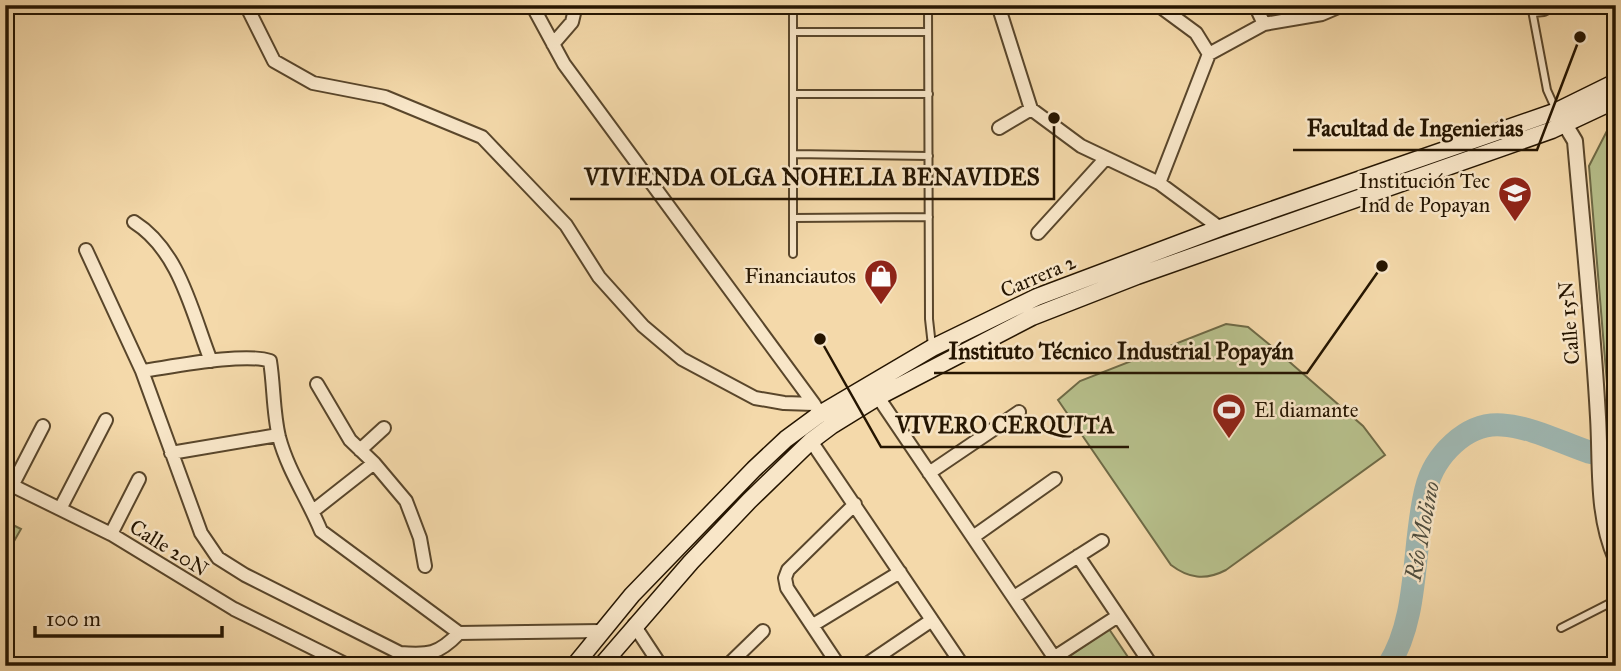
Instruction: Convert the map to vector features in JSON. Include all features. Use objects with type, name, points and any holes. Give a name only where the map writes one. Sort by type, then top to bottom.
[{"type":"main road","name":"Carrera 2","points":[[601,666],[634,625],[750,501],[811,441],[878,397],[1032,317],[1561,118],[1616,82]]},
{"type":"main road","name":"Carrera 2","points":[[574,666],[632,595],[754,468],[817,409],[932,348],[1037,297],[1220,228],[1616,100]]},
{"type":"street","points":[[246,5],[274,61],[313,83],[385,97],[482,137],[566,225],[599,277],[634,317],[682,359],[755,398],[817,409]]},
{"type":"street","points":[[532,5],[564,64],[817,409]]},
{"type":"street","points":[[553,44],[572,22],[576,5]]},
{"type":"street","points":[[998,5],[1031,109],[1081,146],[1159,183],[1220,228]]},
{"type":"street","points":[[1158,5],[1196,33],[1209,54]]},
{"type":"street","points":[[1255,5],[1265,24]]},
{"type":"street","points":[[1159,183],[1209,54],[1265,24],[1322,13],[1343,5]]},
{"type":"street","points":[[999,128],[1031,109]]},
{"type":"street","name":"Calle 15N","points":[[1561,118],[1575,141],[1598,417],[1601,505],[1609,544],[1616,559]]},
{"type":"street","points":[[1038,233],[1106,158]]},
{"type":"street","points":[[134,222],[150,232],[172,261],[211,361]]},
{"type":"street","points":[[86,250],[142,371],[201,533],[218,558],[245,575],[400,653],[425,654],[444,649],[459,634]]},
{"type":"street","points":[[142,371],[211,361],[261,358],[270,361],[278,435],[293,477],[313,511],[321,531],[459,634],[601,631]]},
{"type":"street","points":[[317,384],[349,440],[406,501],[420,538],[425,566]]},
{"type":"street","points":[[878,397],[1057,662],[1118,616]]},
{"type":"street","points":[[929,473],[1019,412]]},
{"type":"street","points":[[60,509],[106,420]]},
{"type":"street","points":[[8,484],[43,426]]},
{"type":"street","points":[[360,450],[384,428]]},
{"type":"street","points":[[171,453],[278,435]]},
{"type":"street","points":[[811,441],[963,666]]},
{"type":"street","points":[[313,511],[373,463]]},
{"type":"street","points":[[111,534],[139,479]]},
{"type":"street","points":[[973,537],[1055,480]]},
{"type":"street","name":"Calle 20N","points":[[8,484],[111,534],[171,569],[210,596],[349,666]]},
{"type":"street","points":[[836,665],[785,579],[788,570],[855,504]]},
{"type":"street","points":[[1014,597],[1102,541]]},
{"type":"street","points":[[1078,556],[1152,666]]},
{"type":"street","points":[[813,625],[900,572]]},
{"type":"street","points":[[864,666],[932,620]]},
{"type":"street","points":[[634,625],[661,666]]},
{"type":"street","points":[[727,666],[763,631]]},
{"type":"lane","points":[[793,5],[793,254]]},
{"type":"lane","points":[[928,5],[929,319],[932,348]]},
{"type":"lane","name":"Calle 15N","points":[[1531,5],[1547,90],[1561,118]]},
{"type":"lane","points":[[1532,13],[1544,12],[1559,5]]},
{"type":"lane","points":[[793,32],[928,32]]},
{"type":"lane","points":[[793,94],[929,94]]},
{"type":"lane","points":[[793,154],[929,156]]},
{"type":"lane","points":[[793,218],[929,217]]},
{"type":"lane","points":[[1561,628],[1616,600]]},
{"type":"green space","points":[[1616,122],[1616,432],[1611,432],[1589,166],[1610,125]]},
{"type":"green space","name":"El diamante","points":[[1226,324],[1248,327],[1270,345],[1363,426],[1385,455],[1226,570],[1204,577],[1184,573],[1171,565],[1058,400],[1080,381]]},
{"type":"green space","points":[[5,521],[21,529],[5,557]]},
{"type":"green space","points":[[1109,629],[1134,666],[1072,666],[1067,658]]},
{"type":"waterway","name":"Río Molino","points":[[1388,666],[1398,647],[1410,603],[1426,489],[1444,453],[1464,435],[1476,429],[1502,425],[1536,432],[1589,452],[1616,455]]},
{"type":"place","name":"Facultad de Ingenierias","points":[[1580,37]]},
{"type":"place","name":"VIVIENDA OLGA NOHELIA BENAVIDES","points":[[1054,118]]},
{"type":"place","name":"Institución Tec Ind de Popayan","points":[[1515,223]]},
{"type":"place","name":"Instituto Técnico Industrial Popayán","points":[[1382,266]]},
{"type":"place","name":"Financiautos","points":[[881,306]]},
{"type":"place","name":"VIVERO CERQUITA","points":[[820,339]]},
{"type":"place","name":"El diamante","points":[[1229,440]]}]
